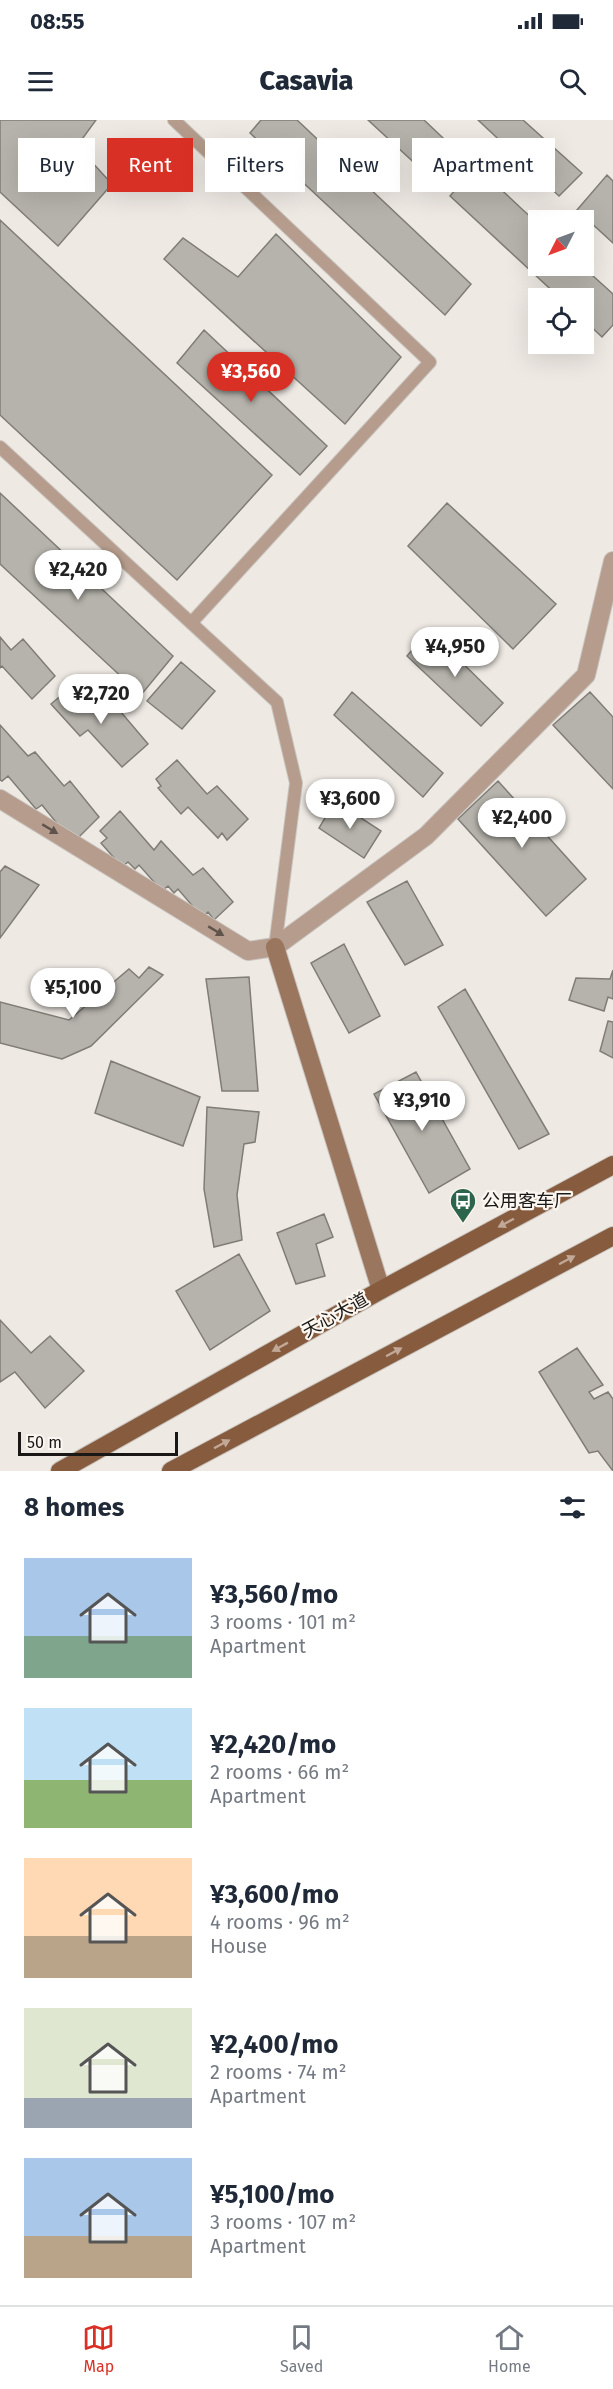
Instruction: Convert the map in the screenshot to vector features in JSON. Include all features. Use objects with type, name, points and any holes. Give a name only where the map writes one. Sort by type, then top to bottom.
[{"type":"main road","name":"天心大道","points":[[60,1471],[381,1290],[613,1165]]},
{"type":"main road","points":[[171,1471],[613,1236]]},
{"type":"street","points":[[0,799],[248,951],[275,946],[426,836],[586,675],[613,561]]},
{"type":"street","points":[[275,946],[381,1290]]},
{"type":"lane","points":[[174,120],[430,362],[192,622]]},
{"type":"lane","points":[[0,447],[277,702],[296,783],[275,946]]},
{"type":"building","points":[[0,120],[96,120],[83,138],[18,138],[18,192],[95,192],[95,166],[107,179],[107,190],[58,246],[0,192]]},
{"type":"building","points":[[261,120],[297,120],[317,139],[317,192],[373,192],[471,284],[445,315],[305,184],[305,138],[255,138],[250,133]]},
{"type":"building","points":[[368,120],[424,120],[443,138],[412,138],[412,161],[400,150],[400,138],[387,138]]},
{"type":"building","points":[[478,120],[523,120],[543,138],[497,138]]},
{"type":"building","points":[[555,149],[582,173],[559,196],[555,192]]},
{"type":"building","points":[[607,175],[613,181],[613,243],[594,226],[594,210],[577,210]]},
{"type":"building","points":[[453,192],[504,192],[528,215],[528,268],[450,196]]},
{"type":"building","points":[[0,220],[272,475],[177,580],[0,415]]},
{"type":"building","points":[[276,234],[401,357],[345,424],[164,259],[183,238],[238,277]]},
{"type":"building","points":[[536,276],[593,276],[613,294],[613,325],[602,337],[594,329],[594,288],[549,288]]},
{"type":"building","points":[[204,330],[327,446],[300,475],[177,363]]},
{"type":"building","points":[[0,493],[173,656],[141,695],[0,564]]},
{"type":"building","points":[[447,503],[556,604],[513,649],[408,546]]},
{"type":"building","points":[[429,630],[503,703],[481,726],[407,656]]},
{"type":"building","points":[[0,637],[11,650],[23,639],[55,676],[32,699],[2,666],[0,668]]},
{"type":"building","points":[[181,662],[215,691],[182,729],[147,701]]},
{"type":"building","points":[[76,683],[104,715],[115,705],[148,744],[122,767],[88,730],[80,736],[51,704]]},
{"type":"building","points":[[352,692],[443,773],[423,797],[334,715]]},
{"type":"building","points":[[590,692],[613,717],[613,789],[553,725]]},
{"type":"building","points":[[0,725],[28,756],[35,752],[64,786],[70,781],[99,817],[73,843],[42,805],[36,809],[8,776],[0,780]]},
{"type":"building","points":[[177,760],[207,794],[217,786],[248,819],[227,840],[222,833],[218,838],[188,807],[181,814],[158,788],[161,786],[156,779]]},
{"type":"building","points":[[498,781],[586,879],[546,916],[458,819]]},
{"type":"building","points":[[335,801],[381,831],[364,858],[319,828]]},
{"type":"building","points":[[120,811],[154,850],[161,841],[193,875],[203,868],[233,902],[214,920],[208,912],[202,917],[178,889],[174,893],[168,886],[162,891],[139,865],[135,869],[128,862],[122,867],[101,843],[107,838],[100,831]]},
{"type":"building","points":[[5,866],[39,885],[0,938],[0,872]]},
{"type":"building","points":[[407,881],[443,945],[405,965],[367,902]]},
{"type":"building","points":[[344,944],[380,1016],[349,1033],[311,963]]},
{"type":"building","points":[[149,967],[163,975],[91,1046],[62,1059],[0,1043],[0,1002],[69,1020],[129,969],[139,978]]},
{"type":"building","points":[[613,970],[613,999],[608,997],[604,1011],[569,1000],[576,978],[610,979]]},
{"type":"building","points":[[249,977],[258,1091],[222,1091],[206,979]]},
{"type":"building","points":[[465,989],[549,1134],[519,1149],[438,1007]]},
{"type":"building","points":[[608,1021],[613,1022],[613,1058],[600,1051]]},
{"type":"building","points":[[111,1061],[200,1097],[183,1146],[95,1113]]},
{"type":"building","points":[[416,1072],[470,1169],[429,1193],[374,1094]]},
{"type":"building","points":[[207,1107],[259,1112],[255,1142],[244,1144],[237,1195],[242,1240],[214,1247],[204,1189]]},
{"type":"building","points":[[324,1214],[333,1237],[316,1244],[325,1276],[296,1284],[277,1233]]},
{"type":"building","points":[[239,1254],[270,1311],[210,1350],[176,1291]]},
{"type":"building","points":[[0,1320],[31,1353],[50,1336],[84,1371],[45,1408],[15,1372],[0,1382]]},
{"type":"building","points":[[577,1348],[603,1385],[589,1392],[594,1399],[608,1392],[613,1399],[613,1471],[598,1451],[589,1453],[539,1372]]},
{"type":"place","name":"公用客车厂","points":[[463,1224]]}]
